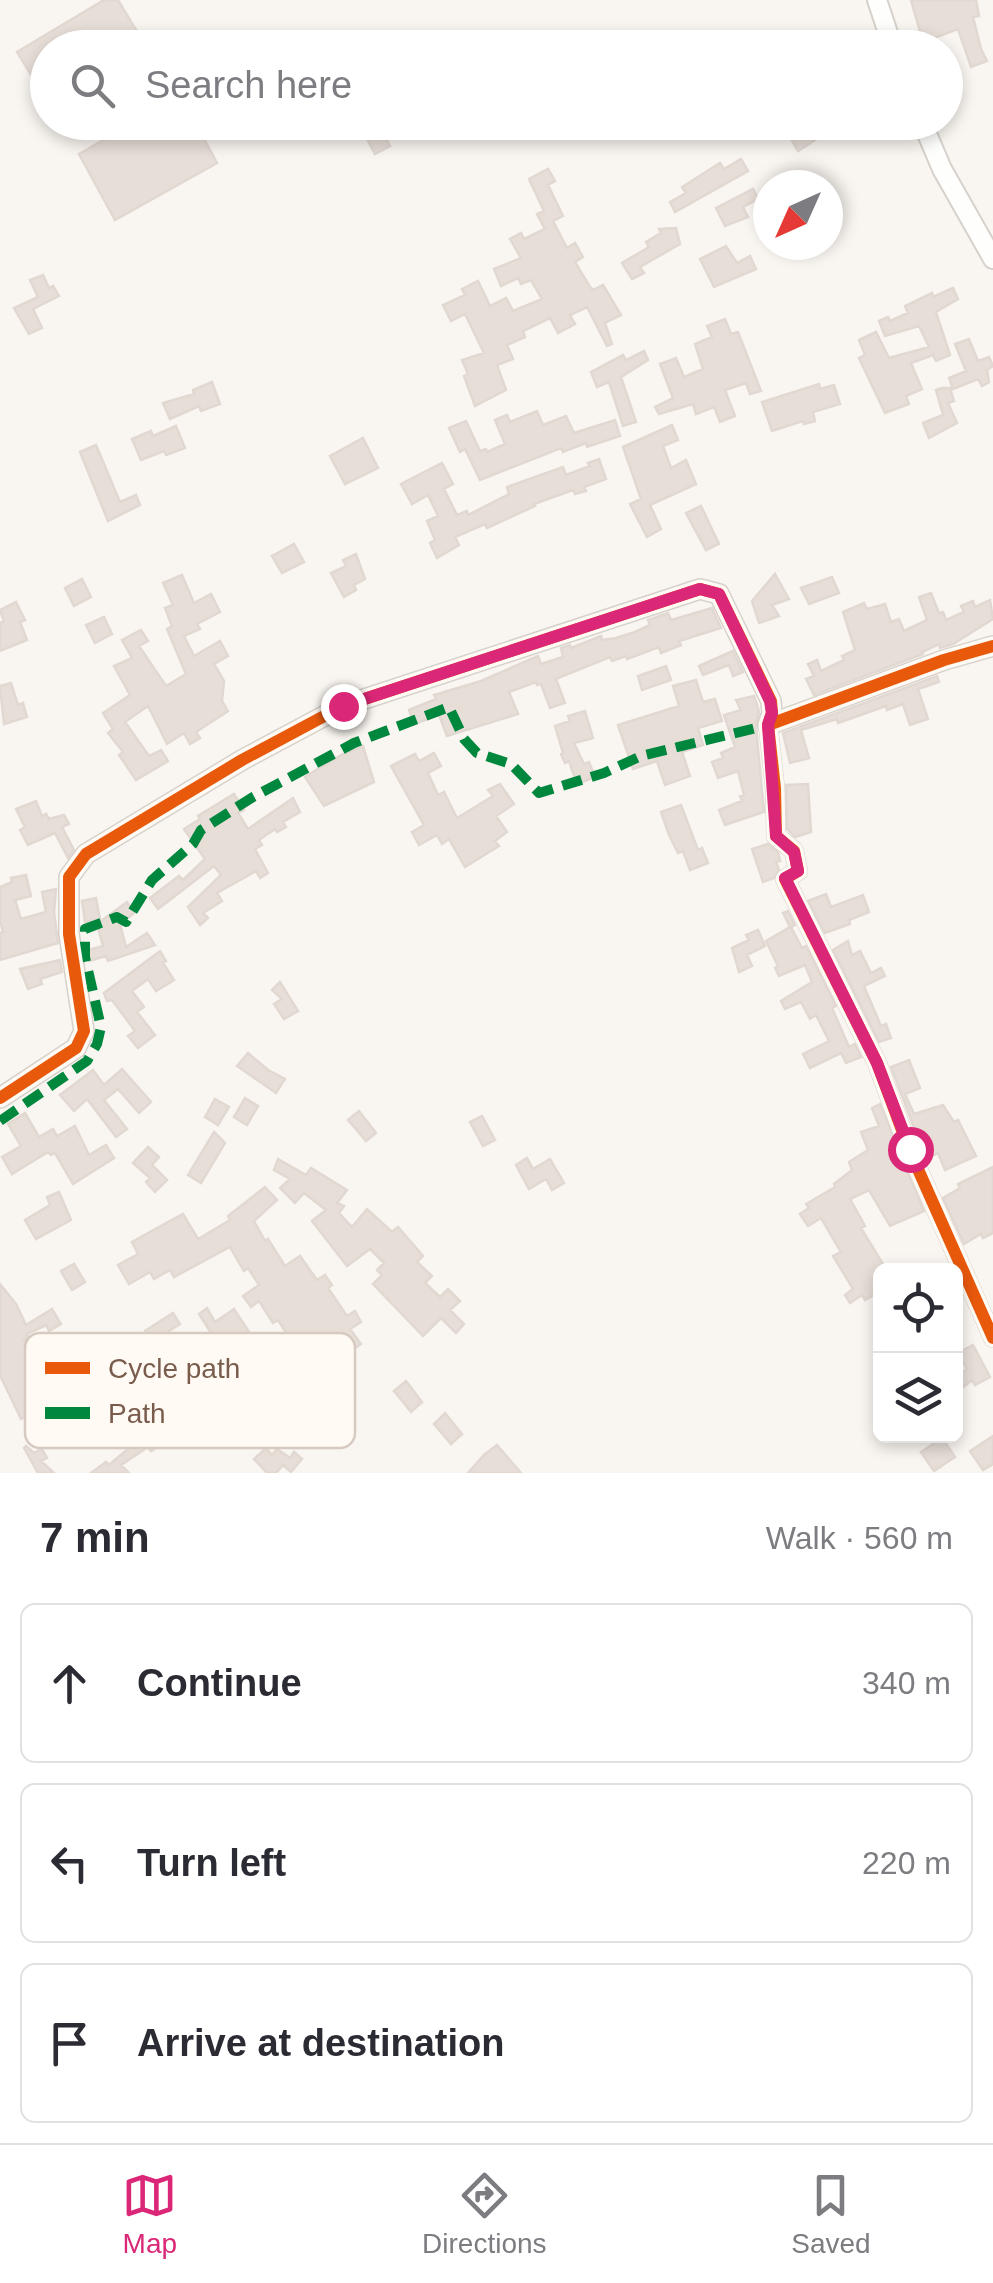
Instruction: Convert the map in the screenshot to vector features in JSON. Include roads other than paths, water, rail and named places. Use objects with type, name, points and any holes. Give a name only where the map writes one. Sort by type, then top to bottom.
[{"type":"street","points":[[877,0],[888,30]]},
{"type":"street","points":[[930,140],[993,260]]},
{"type":"street","points":[[0,1098],[76,1048],[84,1031],[68,934],[70,877],[86,854],[242,760],[343,706],[700,589],[719,594],[770,701],[768,725],[776,836],[794,852],[798,871],[785,878],[877,1063],[910,1149],[993,1338]]},
{"type":"street","points":[[768,725],[944,660],[993,646]]}]
